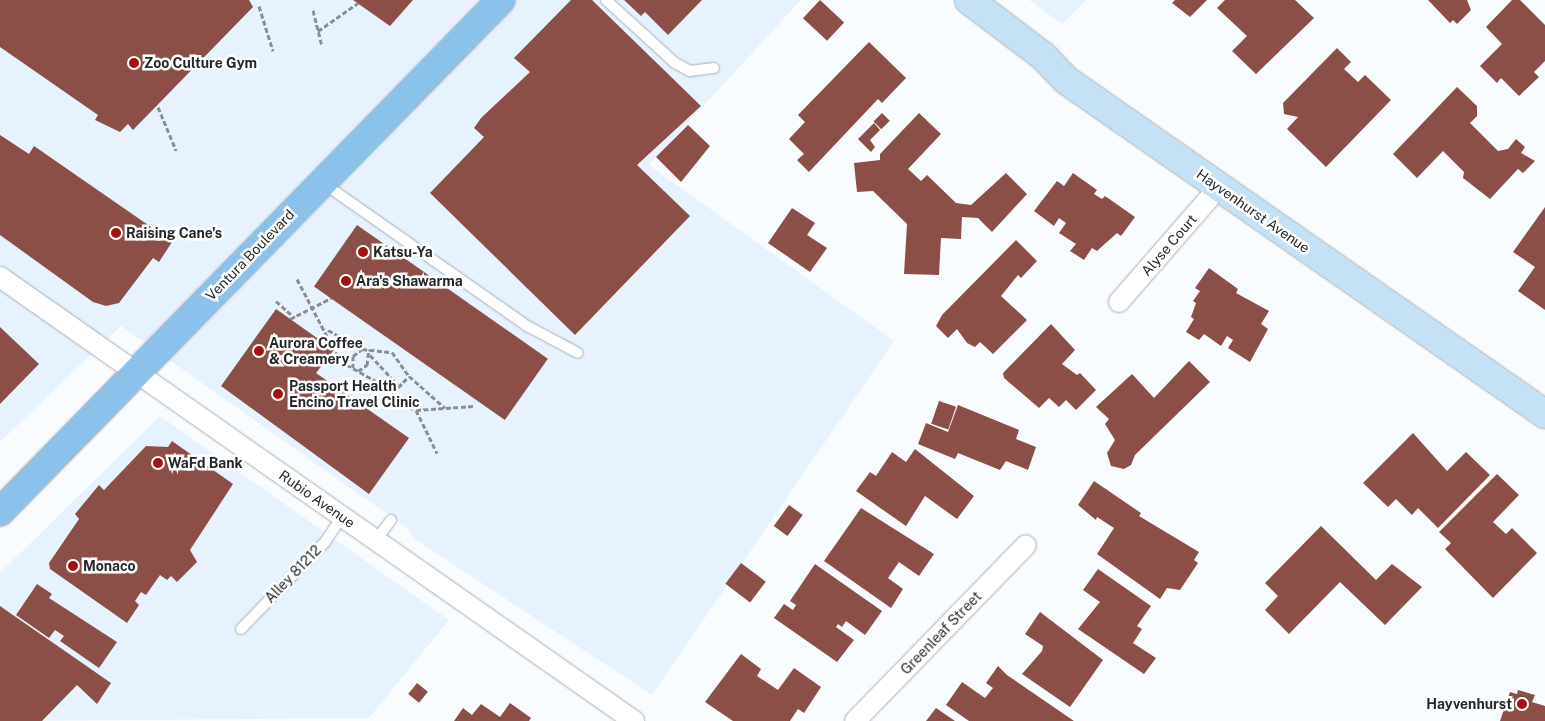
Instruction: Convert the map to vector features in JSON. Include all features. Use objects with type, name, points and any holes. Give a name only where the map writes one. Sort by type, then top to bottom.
[{"type":"main road","name":"Ventura Boulevard","points":[[0,512],[135,371],[502,0]]},
{"type":"main road","name":"Hayvenhurst Avenue","points":[[969,0],[1043,56],[1066,80],[1545,414]]},
{"type":"street","name":"Alyse Court","points":[[1119,302],[1219,187]]},
{"type":"street","name":"Rubio Avenue","points":[[0,277],[634,721]]},
{"type":"street","name":"Greenleaf Street","points":[[856,721],[1026,545]]},
{"type":"lane","points":[[606,0],[676,63],[690,72],[714,68]]},
{"type":"lane","points":[[322,182],[529,327],[578,353]]},
{"type":"lane","name":"Alley 81212","points":[[242,629],[325,542],[342,517]]},
{"type":"lane","points":[[376,540],[391,520]]},
{"type":"path","points":[[318,31],[358,4]]},
{"type":"path","points":[[259,6],[273,51]]},
{"type":"path","points":[[313,10],[322,45]]},
{"type":"path","points":[[158,107],[176,150]]},
{"type":"path","points":[[297,279],[327,330],[340,361]]},
{"type":"path","points":[[290,319],[314,309],[331,298]]},
{"type":"path","points":[[276,301],[295,318]]},
{"type":"path","points":[[327,330],[362,348],[392,352],[409,376],[445,408]]},
{"type":"path","points":[[353,369],[354,356],[362,348]]},
{"type":"path","points":[[358,371],[368,365],[369,348]]},
{"type":"path","points":[[370,355],[398,385]]},
{"type":"path","points":[[328,358],[340,361],[358,371],[393,393],[402,404],[416,410],[474,406]]},
{"type":"path","points":[[393,393],[398,385],[409,376]]},
{"type":"path","points":[[416,410],[437,454]]},
{"type":"shaded area","points":[[0,0],[801,0],[649,165],[894,341],[652,695],[416,540],[407,528],[121,326],[0,442]]},
{"type":"shaded area","points":[[1029,0],[1086,0],[1062,24]]},
{"type":"shaded area","points":[[160,416],[449,620],[369,718],[0,721],[0,573]]},
{"type":"building","points":[[0,0],[249,0],[253,7],[133,130],[128,124],[120,132],[95,120],[98,115],[0,47]]},
{"type":"building","points":[[353,0],[413,0],[390,26]]},
{"type":"building","points":[[571,0],[592,0],[701,106],[637,165],[690,216],[575,335],[430,193],[484,137],[474,128],[481,118],[530,72],[514,58]]},
{"type":"building","points":[[624,0],[702,0],[668,35],[645,12],[641,16]]},
{"type":"building","points":[[820,0],[844,23],[827,41],[803,18]]},
{"type":"building","points":[[1175,0],[1207,0],[1190,17],[1172,3]]},
{"type":"building","points":[[1225,0],[1295,0],[1314,18],[1256,74],[1232,51],[1247,36],[1217,8]]},
{"type":"building","points":[[1428,0],[1467,0],[1471,10],[1457,24],[1453,20],[1450,23]]},
{"type":"building","points":[[1512,0],[1520,0],[1545,25],[1545,61],[1534,72],[1539,77],[1519,96],[1501,78],[1497,83],[1480,66],[1502,44],[1486,27]]},
{"type":"building","points":[[869,42],[906,78],[882,103],[878,99],[809,172],[797,160],[804,154],[789,139],[805,122],[798,115]]},
{"type":"building","points":[[1337,48],[1351,62],[1344,69],[1358,82],[1365,75],[1391,100],[1326,167],[1287,129],[1298,117],[1284,114],[1283,103]]},
{"type":"building","points":[[1457,87],[1477,106],[1477,116],[1470,123],[1498,151],[1508,149],[1516,139],[1525,147],[1521,153],[1535,161],[1523,173],[1518,169],[1490,199],[1463,178],[1464,172],[1443,151],[1417,178],[1393,154]]},
{"type":"building","points":[[882,113],[890,121],[881,129],[874,121]]},
{"type":"building","points":[[919,113],[941,134],[908,169],[921,181],[927,175],[956,203],[971,205],[1006,173],[1027,194],[992,232],[978,218],[962,217],[961,239],[941,238],[939,275],[904,274],[907,224],[873,191],[857,192],[854,163],[880,160],[880,154]]},
{"type":"building","points":[[874,123],[880,130],[870,140],[875,147],[871,152],[858,139]]},
{"type":"building","points":[[688,125],[710,146],[681,182],[656,157]]},
{"type":"building","points":[[0,135],[29,154],[34,146],[151,227],[147,233],[153,238],[157,232],[172,242],[159,262],[153,258],[119,303],[106,306],[93,302],[0,235]]},
{"type":"building","points":[[1073,173],[1097,190],[1094,194],[1102,199],[1105,196],[1135,217],[1121,236],[1117,233],[1097,251],[1092,248],[1084,260],[1070,251],[1076,244],[1059,233],[1066,223],[1059,218],[1054,226],[1034,211],[1057,181],[1064,186]]},
{"type":"building","points":[[1545,207],[1545,310],[1518,291],[1535,267],[1513,252]]},
{"type":"building","points":[[792,208],[815,223],[807,235],[827,248],[810,272],[768,243]]},
{"type":"building","points":[[357,225],[548,359],[505,420],[314,286]]},
{"type":"building","points":[[1016,240],[1037,261],[1021,278],[1018,275],[1001,296],[1027,320],[993,354],[980,342],[975,347],[967,343],[957,329],[948,338],[936,326],[942,315]]},
{"type":"building","points":[[1209,268],[1238,289],[1236,293],[1269,311],[1261,324],[1268,329],[1250,362],[1228,348],[1233,340],[1227,336],[1221,346],[1204,334],[1199,340],[1186,332],[1194,319],[1191,317],[1196,303],[1193,301],[1200,291],[1195,288]]},
{"type":"building","points":[[276,309],[334,350],[316,373],[409,438],[369,494],[221,386]]},
{"type":"building","points":[[1051,324],[1075,350],[1062,364],[1077,375],[1080,373],[1096,390],[1076,410],[1066,400],[1059,407],[1049,398],[1039,408],[1004,378],[1003,373]]},
{"type":"building","points":[[0,327],[39,364],[0,404]]},
{"type":"building","points":[[1189,361],[1210,382],[1135,455],[1131,465],[1124,469],[1111,466],[1107,453],[1115,440],[1105,424],[1109,419],[1096,407],[1132,374],[1154,398]]},
{"type":"building","points":[[939,401],[956,407],[948,430],[931,424]]},
{"type":"building","points":[[958,405],[1019,430],[1016,439],[1036,447],[1028,470],[1006,461],[1000,470],[958,453],[955,459],[918,444],[926,423],[948,432]]},
{"type":"building","points":[[1413,433],[1447,471],[1466,452],[1490,475],[1438,528],[1418,508],[1412,515],[1396,499],[1388,507],[1363,483]]},
{"type":"building","points":[[172,441],[233,484],[190,550],[197,562],[177,582],[171,576],[167,580],[160,575],[146,595],[141,592],[135,601],[139,605],[127,623],[50,569],[49,563],[79,519],[75,514],[99,485],[104,490],[146,446],[168,447]]},
{"type":"building","points":[[915,449],[974,496],[957,519],[925,496],[906,526],[856,491],[870,472],[876,476],[892,452],[906,462]]},
{"type":"building","points":[[1497,474],[1519,495],[1493,522],[1506,534],[1512,528],[1537,553],[1493,598],[1445,549],[1451,543],[1439,532]]},
{"type":"building","points":[[1094,481],[1141,513],[1139,516],[1199,552],[1194,560],[1198,563],[1180,590],[1167,588],[1160,599],[1097,554],[1114,528],[1097,517],[1096,520],[1078,505]]},
{"type":"building","points":[[789,505],[803,515],[787,536],[774,526]]},
{"type":"building","points":[[861,508],[934,554],[919,576],[899,562],[888,578],[903,589],[891,608],[824,561]]},
{"type":"building","points":[[1321,526],[1376,580],[1392,564],[1422,587],[1385,625],[1340,582],[1289,634],[1265,610],[1278,596],[1265,583]]},
{"type":"building","points":[[741,563],[766,582],[750,602],[725,584]]},
{"type":"building","points":[[815,564],[882,611],[865,635],[846,621],[842,627],[838,624],[836,627],[854,640],[837,662],[774,618],[784,604],[793,610],[796,605],[790,601]]},
{"type":"building","points":[[1098,569],[1151,606],[1137,626],[1142,629],[1133,643],[1156,658],[1144,674],[1078,629],[1100,602],[1083,590]]},
{"type":"building","points":[[37,584],[52,594],[49,598],[117,642],[99,668],[60,641],[64,636],[55,630],[49,638],[16,615]]},
{"type":"building","points":[[0,606],[111,683],[97,704],[77,685],[42,721],[0,721]]},
{"type":"building","points":[[1040,612],[1103,660],[1070,707],[1022,674],[1042,651],[1043,646],[1025,634]]},
{"type":"building","points":[[741,654],[761,669],[757,676],[778,690],[794,668],[821,687],[804,713],[798,709],[790,721],[733,721],[705,702]]},
{"type":"building","points":[[998,666],[1007,675],[1074,721],[969,721],[946,705],[962,682],[985,698],[993,688],[986,683]]},
{"type":"building","points":[[417,683],[428,692],[419,703],[408,694]]},
{"type":"building","name":"Hayvenhurst","points":[[1518,690],[1535,695],[1532,702],[1545,706],[1545,721],[1500,721],[1510,692],[1517,694]]},
{"type":"building","points":[[510,703],[531,718],[529,721],[454,721],[463,708],[472,715],[481,704],[500,717]]},
{"type":"building","points":[[936,708],[955,721],[926,721]]},
{"type":"place","name":"Zoo Culture Gym","points":[[134,63]]},
{"type":"place","name":"Raising Cane's","points":[[116,233]]},
{"type":"place","name":"Katsu-Ya","points":[[363,252]]},
{"type":"place","name":"Ara's Shawarma","points":[[346,281]]},
{"type":"place","name":"Aurora Coffee & Creamery","points":[[259,351]]},
{"type":"place","name":"Passport Health Encino Travel Clinic","points":[[278,394]]},
{"type":"place","name":"WaFd Bank","points":[[158,463]]},
{"type":"place","name":"Monaco","points":[[73,566]]},
{"type":"place","name":"Hayvenhurst","points":[[1522,704]]}]
